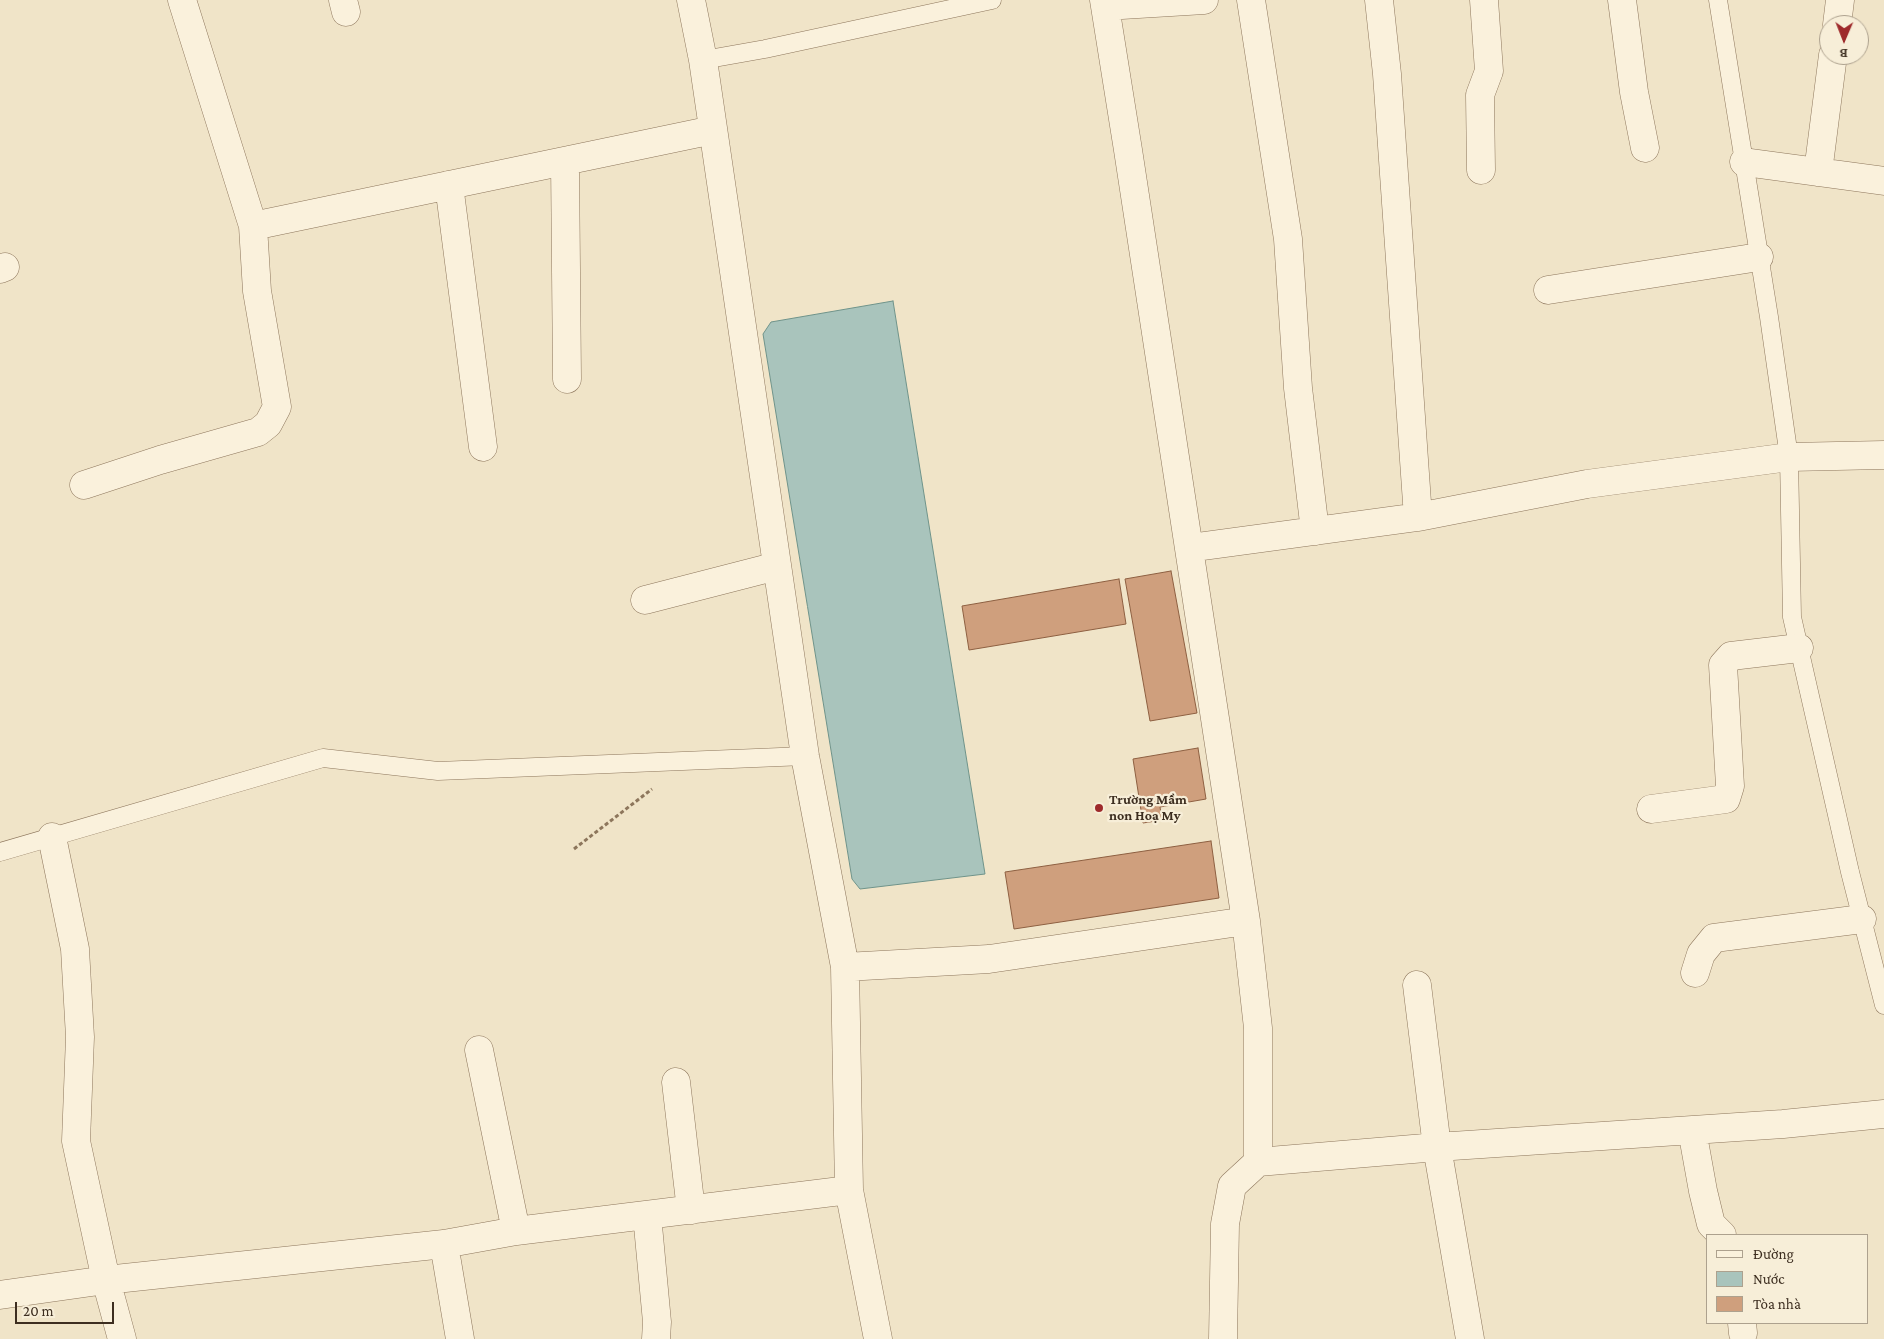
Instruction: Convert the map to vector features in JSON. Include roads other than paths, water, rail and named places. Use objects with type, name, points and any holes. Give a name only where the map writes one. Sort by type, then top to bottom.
[{"type":"street","points":[[84,485],[160,460],[258,432],[274,417],[278,407],[257,291],[253,226],[182,0]]},
{"type":"street","points":[[691,0],[703,60],[805,756],[845,967],[849,1190],[878,1339]]},
{"type":"street","points":[[1204,0],[1104,3],[1246,921],[1258,1028],[1258,1162]]},
{"type":"street","points":[[1251,0],[1288,239],[1298,388],[1315,531]]},
{"type":"street","points":[[1379,0],[1387,74],[1418,517]]},
{"type":"street","points":[[1481,170],[1480,95],[1488,71],[1484,0]]},
{"type":"street","points":[[1622,0],[1634,92],[1644,148]]},
{"type":"street","points":[[1838,15],[1840,0]]},
{"type":"street","points":[[1818,172],[1832,65]]},
{"type":"street","points":[[253,226],[713,130]]},
{"type":"street","points":[[565,161],[567,379]]},
{"type":"street","points":[[1744,162],[1884,181]]},
{"type":"street","points":[[449,185],[483,447]]},
{"type":"street","points":[[1548,290],[1760,257]]},
{"type":"street","points":[[1189,548],[1418,517],[1587,484],[1789,457],[1884,455]]},
{"type":"street","points":[[645,600],[777,566]]},
{"type":"street","points":[[1651,809],[1726,798],[1730,786],[1723,665],[1732,656],[1799,648]]},
{"type":"street","points":[[52,837],[75,949],[80,1037],[76,1141],[106,1280],[122,1339]]},
{"type":"street","points":[[1695,973],[1701,954],[1714,938],[1862,920]]},
{"type":"street","points":[[845,967],[989,959],[1246,921]]},
{"type":"street","points":[[1417,985],[1437,1147],[1470,1339]]},
{"type":"street","points":[[479,1050],[516,1231]]},
{"type":"street","points":[[676,1082],[691,1210]]},
{"type":"street","points":[[1223,1339],[1225,1224],[1232,1186],[1258,1162],[1437,1147],[1783,1124],[1884,1114]]},
{"type":"street","points":[[1692,1130],[1711,1224],[1721,1234]]},
{"type":"street","points":[[0,1295],[106,1280],[444,1244],[516,1231],[849,1190]]},
{"type":"street","points":[[647,1215],[657,1322],[656,1339]]},
{"type":"street","points":[[444,1244],[460,1339]]},
{"type":"lane","points":[[703,60],[765,50],[992,0]]},
{"type":"lane","points":[[1718,0],[1760,257],[1789,457],[1792,617],[1862,920],[1884,1005]]},
{"type":"lane","points":[[0,852],[323,758],[438,771],[805,756]]},
{"type":"water","points":[[893,301],[985,874],[860,889],[852,879],[763,334],[771,322]]},
{"type":"place","name":"Trường Mầm non Hoạ My","points":[[1099,808]]}]
